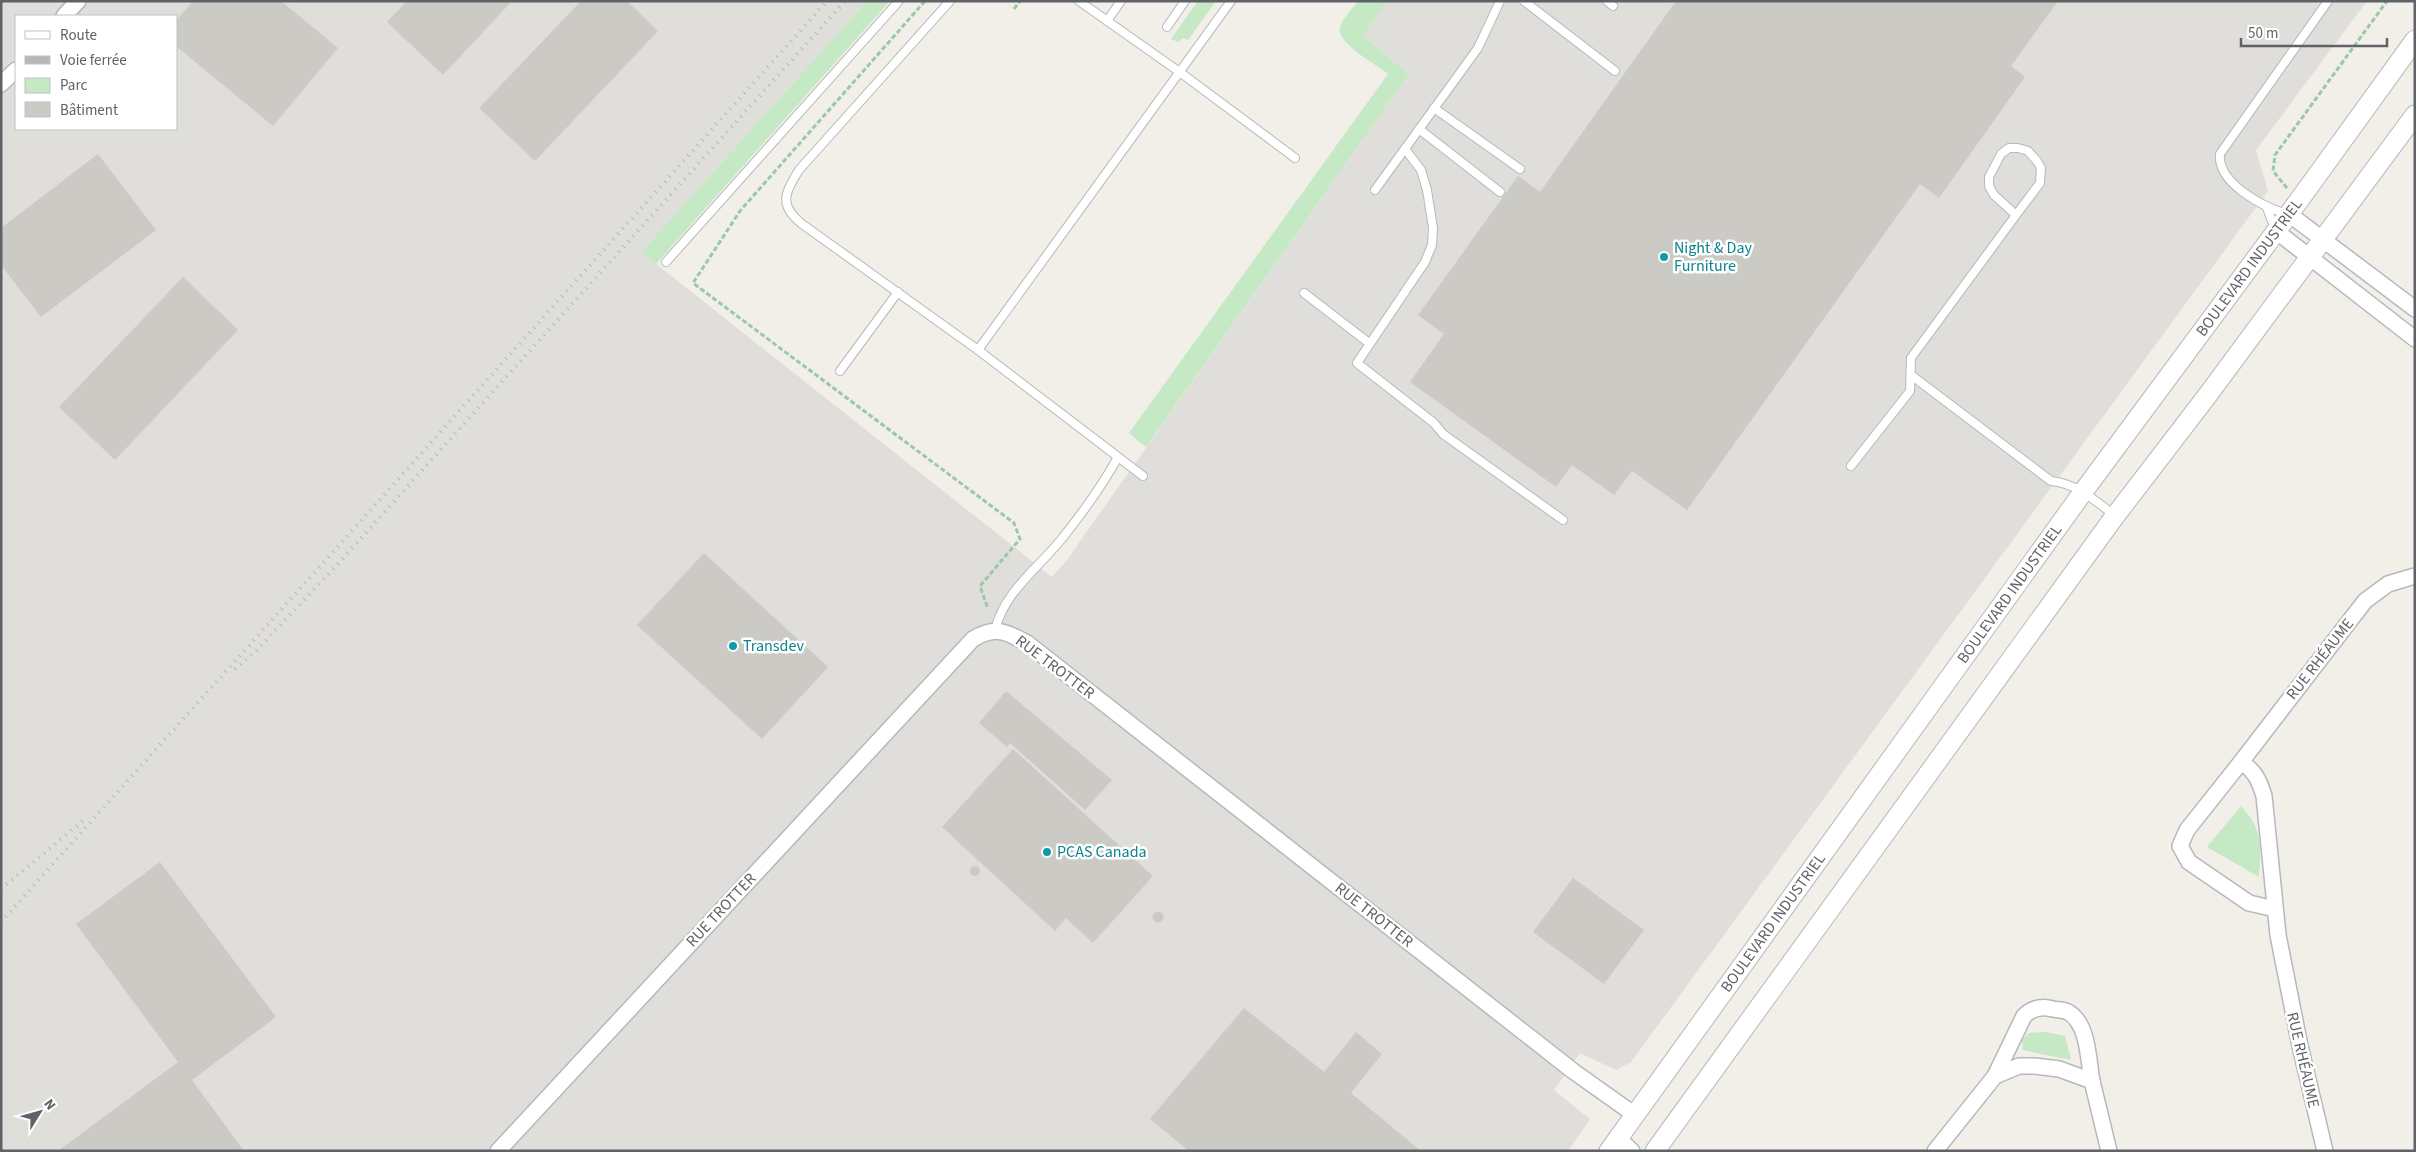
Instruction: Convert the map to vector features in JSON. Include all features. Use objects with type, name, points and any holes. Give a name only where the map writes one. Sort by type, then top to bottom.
[{"type":"street","points":[[65,15],[78,1]]},
{"type":"street","name":"BOULEVARD INDUSTRIEL","points":[[1620,1147],[1635,1115],[2082,492],[2289,214],[2415,40]]},
{"type":"street","points":[[1,84],[15,71]]},
{"type":"street","points":[[1655,1151],[2115,516],[2415,115]]},
{"type":"street","points":[[2289,214],[2415,310]]},
{"type":"street","points":[[2276,231],[2415,339]]},
{"type":"street","name":"RUE RHÉAUME","points":[[2275,908],[2249,903],[2189,862],[2180,846],[2187,830],[2365,601],[2388,584],[2415,576]]},
{"type":"street","name":"RUE TROTTER","points":[[498,1151],[972,639],[983,633],[995,630],[1010,633],[1027,643],[1573,1071],[1635,1115]]},
{"type":"street","name":"RUE RHÉAUME","points":[[2241,762],[2252,769],[2258,777],[2264,796],[2275,908],[2289,997],[2325,1151]]},
{"type":"street","points":[[1935,1151],[1995,1076],[2024,1016],[2031,1009],[2048,1008],[2068,1012],[2079,1022],[2086,1044],[2092,1081],[2109,1151]]},
{"type":"street","points":[[1995,1076],[2019,1066],[2035,1066],[2059,1069],[2092,1081]]},
{"type":"lane","points":[[666,262],[899,1]]},
{"type":"lane","points":[[950,1],[799,170],[790,184],[786,196],[786,207],[791,215],[978,350],[1143,476]]},
{"type":"lane","points":[[1079,1],[1181,72],[1295,158]]},
{"type":"lane","points":[[1107,21],[1122,1]]},
{"type":"lane","points":[[1167,27],[1185,1]]},
{"type":"lane","points":[[978,350],[1231,1]]},
{"type":"lane","points":[[1375,190],[1478,48],[1500,1]]},
{"type":"lane","points":[[1524,1],[1615,71]]},
{"type":"lane","points":[[2289,214],[2267,208],[2226,177],[2220,164],[2220,154],[2328,1]]},
{"type":"lane","points":[[1434,108],[1520,169]]},
{"type":"lane","points":[[1419,129],[1500,192]]},
{"type":"lane","points":[[1851,466],[1910,391],[1911,358],[2040,183],[2041,168],[2028,152],[2018,148],[2009,148],[2001,154],[1989,177],[1989,186],[2001,203],[2016,215]]},
{"type":"lane","points":[[1405,149],[1421,170],[1427,190],[1433,228],[1432,245],[1425,262],[1356,362],[1434,423],[1443,434],[1563,520]]},
{"type":"lane","points":[[2267,208],[2276,231]]},
{"type":"lane","points":[[840,371],[898,292]]},
{"type":"lane","points":[[1304,293],[1369,343]]},
{"type":"lane","points":[[1911,375],[2051,480],[2063,482],[2082,492],[2115,516]]},
{"type":"lane","points":[[995,630],[1000,612],[1009,599],[1064,537],[1118,457]]},
{"type":"path","points":[[926,1],[740,211],[692,283],[1014,523],[1020,538],[980,586]]},
{"type":"path","points":[[1014,9],[1020,1]]},
{"type":"path","name":"BOULEVARD INDUSTRIEL","points":[[2284,185],[2272,171],[2275,155],[2387,1]]},
{"type":"shaded area","points":[[1,1],[867,1],[641,252],[1052,577],[1067,560],[1409,74],[1363,36],[1387,1],[2367,1],[2256,150],[2268,191],[1631,1062],[1616,1070],[1580,1053],[1554,1090],[1590,1119],[1568,1151],[1,1151]]},
{"type":"green space","points":[[867,1],[890,1],[656,264],[641,252]]},
{"type":"green space","points":[[1198,1],[1216,1],[1188,40],[1183,38],[1178,42],[1171,39]]},
{"type":"green space","points":[[1358,1],[1387,1],[1363,36],[1409,74],[1146,447],[1129,433],[1388,74],[1358,53],[1344,40],[1340,33],[1341,24]]},
{"type":"green space","points":[[2241,806],[2257,831],[2260,847],[2259,877],[2207,847]]},
{"type":"green space","points":[[2046,1032],[2065,1036],[2071,1060],[2023,1050],[2022,1040],[2029,1033]]},
{"type":"building","points":[[193,1],[281,1],[338,48],[273,126],[178,48],[178,19]]},
{"type":"building","points":[[407,1],[512,1],[443,75],[387,22]]},
{"type":"building","points":[[581,1],[627,1],[658,31],[535,161],[479,108]]},
{"type":"building","name":"Night & Day Furniture","points":[[1676,1],[2058,1],[2011,66],[2025,77],[1939,198],[1920,184],[1687,510],[1632,471],[1614,495],[1572,465],[1556,487],[1410,382],[1444,334],[1418,315],[1518,176],[1540,192]]},
{"type":"building","points":[[98,154],[156,230],[41,317],[1,265],[1,228]]},
{"type":"building","points":[[183,277],[238,330],[115,460],[59,407]]},
{"type":"building","name":"Transdev","points":[[704,553],[828,667],[762,739],[637,625]]},
{"type":"building","points":[[1006,691],[1112,780],[1085,810],[1010,743],[1007,747],[979,723]]},
{"type":"building","name":"PCAS Canada","points":[[1013,749],[1153,876],[1093,943],[1066,918],[1055,931],[942,827]]},
{"type":"building","points":[[160,862],[276,1017],[192,1080],[244,1151],[58,1151],[178,1062],[76,924]]},
{"type":"building","points":[[973,866],[977,866],[980,871],[979,875],[973,876],[970,873],[970,869]]},
{"type":"building","points":[[1573,878],[1644,930],[1604,984],[1533,932]]},
{"type":"building","points":[[1158,911],[1164,917],[1158,923],[1152,917]]},
{"type":"building","points":[[1244,1008],[1324,1072],[1356,1032],[1382,1054],[1351,1093],[1421,1151],[1189,1151],[1150,1119]]},
{"type":"railway","points":[[1,922],[827,1]]},
{"type":"railway","points":[[235,669],[257,650],[336,566],[845,1]]},
{"type":"railway","points":[[1,889],[84,820]]},
{"type":"place","name":"Night & Day Furniture","points":[[1664,257]]},
{"type":"place","name":"Transdev","points":[[733,646]]},
{"type":"place","name":"PCAS Canada","points":[[1047,852]]}]
